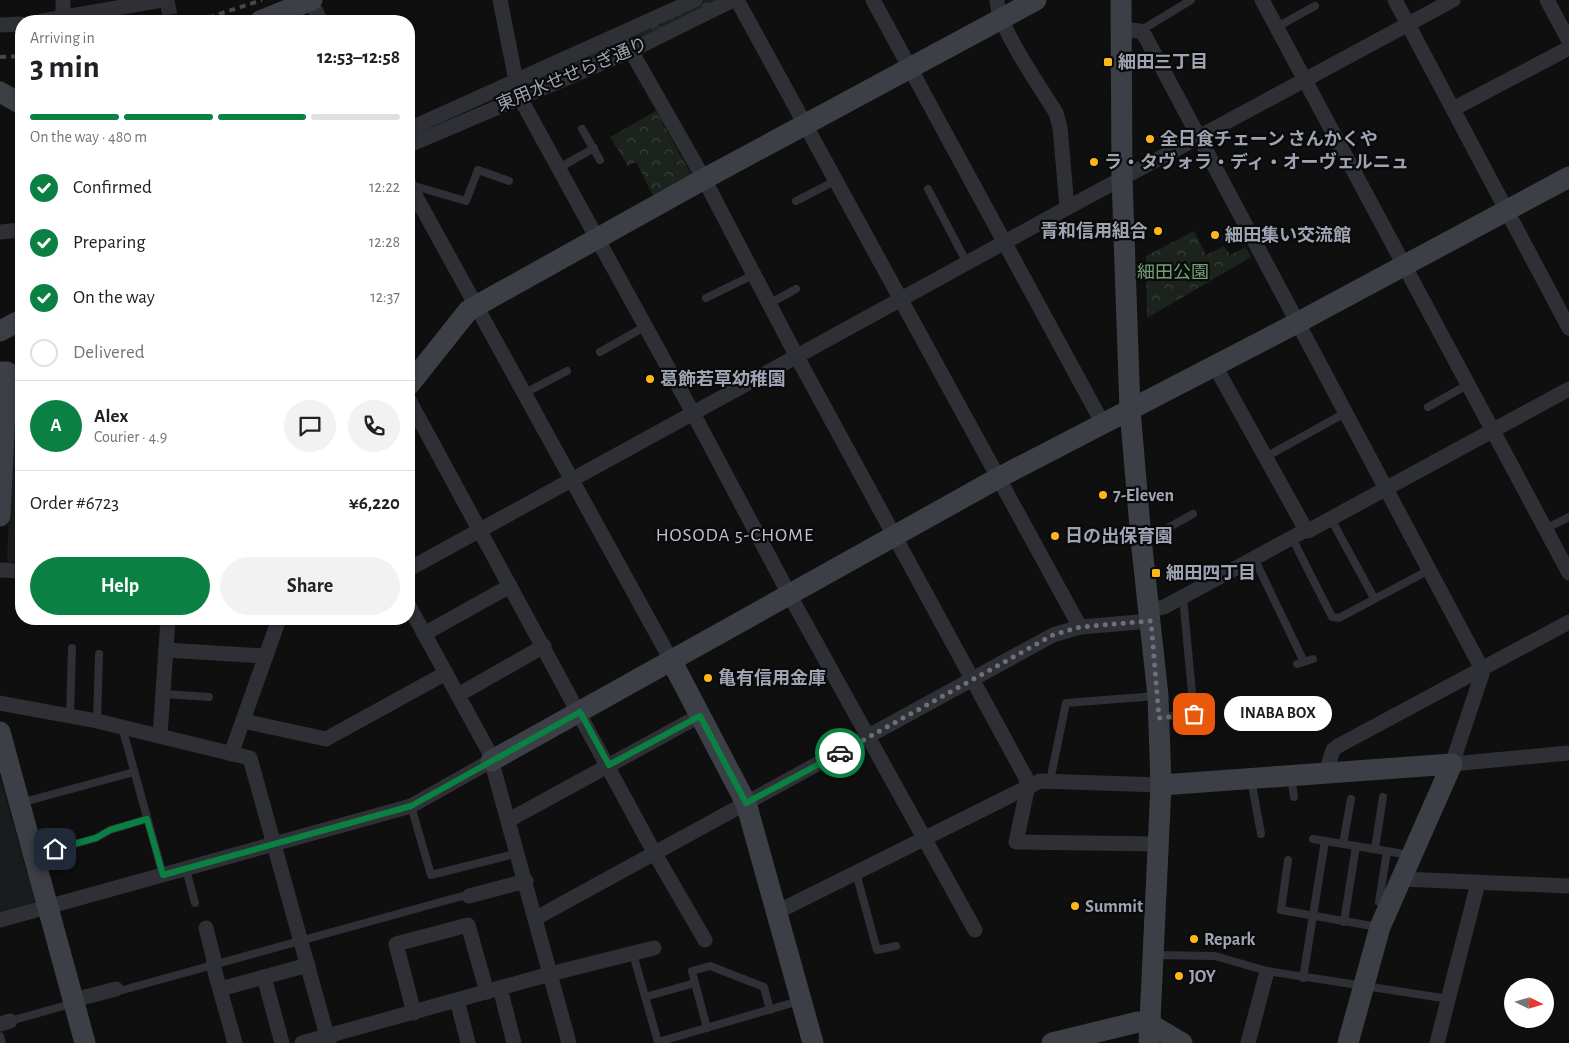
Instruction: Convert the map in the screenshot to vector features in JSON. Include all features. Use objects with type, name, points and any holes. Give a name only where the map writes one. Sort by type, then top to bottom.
[{"type":"street","points":[[63,0],[63,15]]},
{"type":"street","points":[[80,15],[162,0]]},
{"type":"street","points":[[275,15],[311,0],[318,15]]},
{"type":"street","points":[[500,0],[519,96],[646,326],[789,594],[975,930]]},
{"type":"street","points":[[415,126],[695,0]]},
{"type":"street","name":"東用水せせらぎ通り","points":[[415,141],[519,96],[630,51],[733,0]]},
{"type":"street","points":[[737,0],[1000,477],[1080,627]]},
{"type":"street","points":[[873,0],[1103,424]]},
{"type":"street","points":[[417,363],[468,311],[476,306],[704,179],[910,68],[999,9],[1036,0]]},
{"type":"street","points":[[1121,0],[1131,30],[1199,138],[1482,669],[1482,674],[1452,764],[1380,927],[1348,1043]]},
{"type":"street","points":[[1262,0],[1569,573]]},
{"type":"street","points":[[1395,0],[1569,328]]},
{"type":"street","points":[[415,565],[796,355],[1453,0]]},
{"type":"street","points":[[1547,0],[1569,41]]},
{"type":"street","points":[[999,9],[1056,113],[1060,127],[1067,208]]},
{"type":"street","points":[[0,25],[15,24]]},
{"type":"street","points":[[1131,30],[1122,178],[1130,410],[1141,539],[1158,696],[1161,785],[1150,1033]]},
{"type":"street","points":[[622,34],[704,179],[796,355],[1026,778],[1028,786],[1016,842],[1158,844]]},
{"type":"street","points":[[1453,109],[1569,48]]},
{"type":"street","points":[[0,92],[15,101]]},
{"type":"street","points":[[0,920],[411,806],[1000,477],[1297,323],[1569,177]]},
{"type":"street","points":[[415,196],[572,478],[746,803],[813,1043]]},
{"type":"street","points":[[0,232],[15,231]]},
{"type":"street","points":[[0,331],[15,323]]},
{"type":"street","points":[[1215,366],[1264,458],[1306,530]]},
{"type":"street","points":[[0,516],[10,372]]},
{"type":"street","points":[[536,918],[868,738],[1053,635],[1080,627],[1150,615],[1569,389]]},
{"type":"street","points":[[415,411],[656,854],[705,940]]},
{"type":"street","points":[[0,570],[15,571]]},
{"type":"street","points":[[424,634],[510,586]]},
{"type":"street","points":[[415,617],[489,752],[526,880],[569,1043]]},
{"type":"street","points":[[1326,772],[1333,750],[1338,746],[1569,622]]},
{"type":"street","points":[[160,736],[168,625]]},
{"type":"street","points":[[231,754],[277,625]]},
{"type":"street","points":[[458,695],[544,646]]},
{"type":"street","points":[[166,650],[266,656]]},
{"type":"street","points":[[242,721],[326,739],[446,673]]},
{"type":"street","points":[[0,703],[122,727],[250,758],[328,1040]]},
{"type":"street","points":[[509,820],[700,716]]},
{"type":"street","points":[[0,732],[48,907],[70,1003],[85,1043]]},
{"type":"street","points":[[777,912],[1040,780],[1161,785],[1290,774],[1452,764],[1569,753]]},
{"type":"street","points":[[1402,878],[1569,886]]},
{"type":"street","points":[[469,896],[526,880]]},
{"type":"street","points":[[1437,1043],[1478,883]]},
{"type":"street","points":[[414,1012],[396,944],[468,925],[514,1043]]},
{"type":"street","points":[[206,928],[214,960],[213,964],[235,1043]]},
{"type":"street","points":[[302,1043],[328,1040],[414,1012],[550,974],[654,948]]},
{"type":"street","points":[[220,989],[308,965]]},
{"type":"street","points":[[1248,1043],[1267,973]]},
{"type":"street","points":[[264,977],[282,1043]]},
{"type":"street","points":[[70,1003],[116,989]]},
{"type":"street","points":[[457,1000],[468,1043]]},
{"type":"street","points":[[1052,1043],[1128,1023],[1150,1033],[1182,1043]]},
{"type":"lane","points":[[1131,30],[1191,0]]},
{"type":"lane","points":[[1277,27],[1315,6]]},
{"type":"lane","points":[[582,129],[600,160]]},
{"type":"lane","points":[[558,168],[594,148]]},
{"type":"lane","points":[[415,187],[466,201],[478,170],[510,181]]},
{"type":"lane","points":[[796,201],[837,180]]},
{"type":"lane","points":[[928,189],[967,262]]},
{"type":"lane","points":[[706,298],[753,275]]},
{"type":"lane","points":[[769,304],[796,289]]},
{"type":"lane","points":[[600,352],[646,326]]},
{"type":"lane","points":[[525,392],[567,371]]},
{"type":"lane","points":[[1428,407],[1468,385]]},
{"type":"lane","points":[[1264,458],[1345,413]]},
{"type":"lane","points":[[1141,539],[1155,535],[1193,514]]},
{"type":"lane","points":[[1545,529],[1569,517]]},
{"type":"lane","points":[[1331,519],[1374,598]]},
{"type":"lane","points":[[1292,538],[1332,617],[1339,618],[1429,570]]},
{"type":"lane","points":[[1254,558],[1300,663],[1313,659]]},
{"type":"lane","points":[[1159,718],[1194,714],[1183,597]]},
{"type":"lane","points":[[70,716],[72,648]]},
{"type":"lane","points":[[97,722],[99,654]]},
{"type":"lane","points":[[164,694],[209,697]]},
{"type":"lane","points":[[1050,781],[1066,703],[1158,696]]},
{"type":"lane","points":[[122,727],[163,875]]},
{"type":"lane","points":[[19,804],[134,772]]},
{"type":"lane","points":[[1290,774],[1294,797]]},
{"type":"lane","points":[[1251,777],[1261,834]]},
{"type":"lane","points":[[1374,849],[1383,797]]},
{"type":"lane","points":[[1343,844],[1350,799]]},
{"type":"lane","points":[[411,806],[431,875],[518,852]]},
{"type":"lane","points":[[34,855],[96,838],[110,830],[147,819]]},
{"type":"lane","points":[[1313,839],[1412,855]]},
{"type":"lane","points":[[1303,978],[1325,841]]},
{"type":"lane","points":[[1344,922],[1356,846]]},
{"type":"lane","points":[[1387,851],[1379,902],[1389,907]]},
{"type":"lane","points":[[1288,860],[1280,910],[1380,927]]},
{"type":"lane","points":[[186,869],[195,903]]},
{"type":"lane","points":[[856,873],[877,950],[896,946]]},
{"type":"lane","points":[[116,989],[119,991],[466,895],[469,896]]},
{"type":"lane","points":[[634,954],[658,1042],[801,1001]]},
{"type":"lane","points":[[1154,955],[1215,956],[1267,973],[1449,999]]},
{"type":"lane","points":[[707,1028],[692,971],[710,966],[764,987],[770,1010]]},
{"type":"lane","points":[[645,997],[695,983]]},
{"type":"lane","points":[[5,1023],[70,1003]]},
{"type":"lane","points":[[0,1036],[2,1043]]},
{"type":"shaded area","points":[[15,378],[15,563],[7,562]]},
{"type":"shaded area","points":[[0,777],[36,904],[0,914]]},
{"type":"green space","points":[[702,0],[729,0],[631,49],[625,37]]},
{"type":"green space","points":[[623,38],[628,50],[520,95],[519,82]]},
{"type":"green space","points":[[656,111],[692,176],[654,197],[636,162],[628,166],[610,137]]},
{"type":"green space","name":"細田公園","points":[[1194,231],[1206,255],[1224,246],[1230,255],[1246,247],[1251,257],[1147,318],[1146,256]]},
{"type":"tunnel","points":[[167,0],[170,15]]},
{"type":"railway","points":[[216,15],[262,0]]},
{"type":"railway","points":[[0,57],[15,56]]},
{"type":"way so far","points":[[840,753],[1053,635],[1080,627],[1151,621],[1159,718],[1194,714]]},
{"type":"place","name":"細田三丁目","points":[[1108,62]]},
{"type":"place","name":"全日食チェーン さんかくや","points":[[1150,139]]},
{"type":"place","name":"ラ・タヴォラ・ディ・オーヴェルニュ","points":[[1094,162]]},
{"type":"place","name":"青和信用組合","points":[[1158,231]]},
{"type":"place","name":"細田集い交流館","points":[[1215,235]]},
{"type":"place","name":"葛飾若草幼稚園","points":[[650,379]]},
{"type":"place","name":"7-Eleven","points":[[1103,495]]},
{"type":"place","name":"日の出保育園","points":[[1055,536]]},
{"type":"place","name":"細田四丁目","points":[[1156,573]]},
{"type":"place","name":"亀有信用金庫","points":[[708,678]]},
{"type":"place","name":"INABA BOX","points":[[1194,714]]},
{"type":"place","name":"Summit","points":[[1075,906]]},
{"type":"place","name":"Repark","points":[[1194,939]]},
{"type":"place","name":"JOY","points":[[1179,976]]},
{"type":"district","name":"HOSODA 5-CHOME","points":[[735,534]]},
{"type":"route","points":[[55,849],[96,838],[110,830],[147,819],[163,875],[411,806],[580,712],[609,765],[700,716],[746,803],[840,753]]}]
